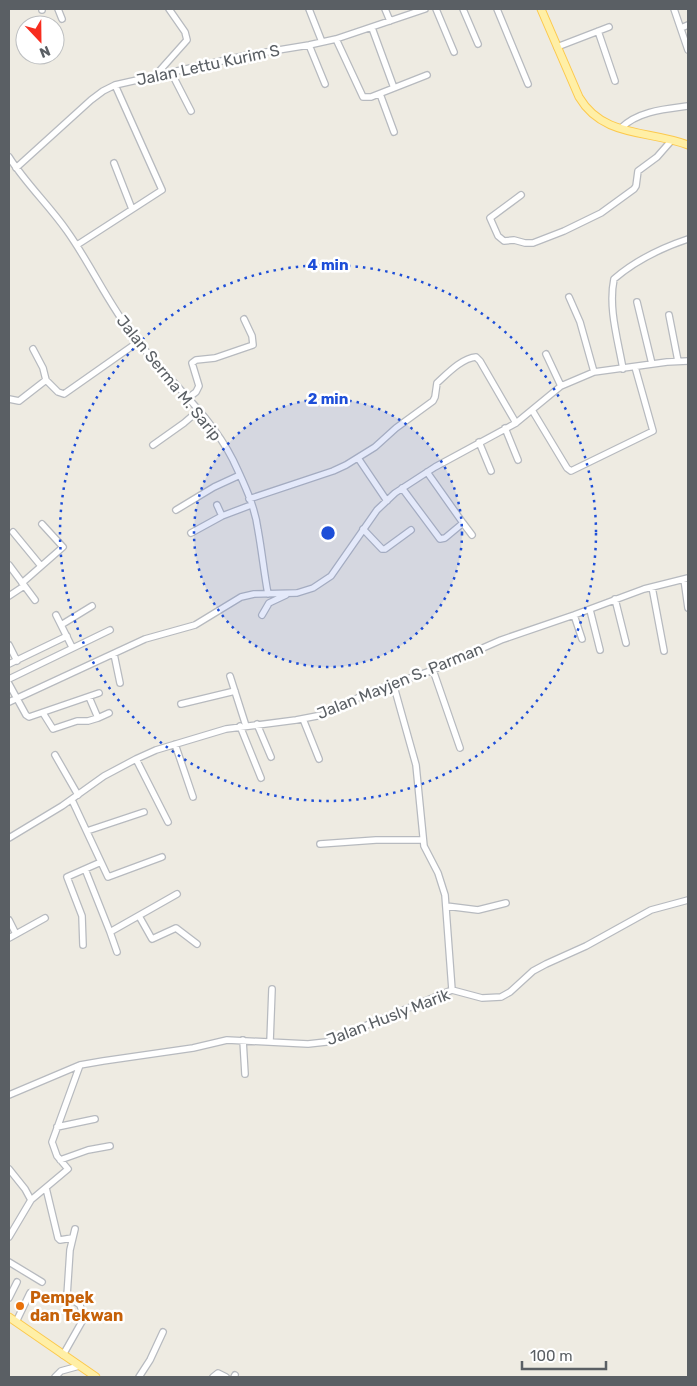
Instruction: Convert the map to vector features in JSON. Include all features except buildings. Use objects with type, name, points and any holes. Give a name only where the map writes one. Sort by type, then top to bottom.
[{"type":"main road","points":[[541,9],[585,107],[601,121],[688,145]]},
{"type":"main road","points":[[9,1317],[96,1377]]},
{"type":"street","points":[[154,77],[187,40],[185,32],[169,9]]},
{"type":"street","points":[[309,9],[322,42]]},
{"type":"street","points":[[385,9],[390,21]]},
{"type":"street","name":"Jalan Lettu Kurim S","points":[[16,168],[91,100],[115,85],[248,55],[336,39],[372,28],[415,10],[425,9]]},
{"type":"street","points":[[436,9],[454,52]]},
{"type":"street","points":[[463,9],[478,44]]},
{"type":"street","points":[[497,9],[528,84]]},
{"type":"street","points":[[674,9],[688,48]]},
{"type":"street","points":[[681,28],[688,25]]},
{"type":"street","points":[[558,47],[609,27]]},
{"type":"street","points":[[372,28],[394,88]]},
{"type":"street","points":[[598,32],[615,81]]},
{"type":"street","points":[[336,39],[361,95],[370,97],[380,94],[427,75]]},
{"type":"street","points":[[309,45],[325,84]]},
{"type":"street","points":[[171,72],[192,112]]},
{"type":"street","points":[[77,245],[162,190],[115,85]]},
{"type":"street","points":[[380,94],[394,132]]},
{"type":"street","points":[[621,128],[649,112],[688,106]]},
{"type":"street","points":[[521,195],[490,218],[498,236],[504,241],[514,240],[533,243],[564,231],[601,213],[634,189],[638,171],[657,158],[671,140]]},
{"type":"street","name":"Jalan Serma M. Sarip","points":[[9,157],[55,214],[77,245],[114,311],[138,342],[199,410],[226,448],[240,475],[258,529],[268,594]]},
{"type":"street","points":[[114,163],[132,208]]},
{"type":"street","points":[[623,369],[616,335],[614,279],[632,265],[654,252],[688,239]]},
{"type":"street","points":[[569,297],[580,322],[594,372]]},
{"type":"street","points":[[638,302],[652,364]]},
{"type":"street","points":[[668,315],[678,361]]},
{"type":"street","points":[[188,398],[198,390],[199,386],[192,363],[196,360],[215,358],[253,345],[252,336],[244,319]]},
{"type":"street","points":[[33,349],[43,368],[46,380],[60,394],[64,394],[138,342]]},
{"type":"street","points":[[546,354],[561,386]]},
{"type":"street","points":[[191,533],[250,502],[333,470],[358,458],[375,447],[396,428],[433,401],[437,383],[467,359],[476,357],[480,361],[516,423]]},
{"type":"street","points":[[9,702],[154,636],[195,625],[241,597],[254,594],[291,593],[313,588],[331,576],[377,510],[387,500],[427,472],[478,442],[516,423],[561,386],[594,372],[688,361]]},
{"type":"street","points":[[532,410],[567,468],[571,471],[574,470],[653,431],[635,367]]},
{"type":"street","points":[[9,399],[19,401],[46,380]]},
{"type":"street","points":[[154,445],[184,424],[199,410]]},
{"type":"street","points":[[505,428],[518,460]]},
{"type":"street","points":[[478,442],[492,471]]},
{"type":"street","points":[[358,458],[387,500]]},
{"type":"street","points":[[427,472],[472,536]]},
{"type":"street","points":[[176,510],[214,487],[240,475]]},
{"type":"street","points":[[402,488],[440,539],[445,538],[463,523]]},
{"type":"street","points":[[217,506],[222,516]]},
{"type":"street","points":[[9,596],[41,566],[62,550],[63,547],[42,524]]},
{"type":"street","points":[[363,529],[382,549],[385,549],[411,530]]},
{"type":"street","points":[[14,532],[41,566]]},
{"type":"street","points":[[9,565],[35,600]]},
{"type":"street","points":[[686,578],[688,608]]},
{"type":"street","name":"Jalan Mayjen S. Parman","points":[[9,838],[72,800],[104,776],[136,759],[174,744],[213,732],[243,726],[303,719],[330,712],[357,697],[433,670],[501,640],[590,610],[615,599],[686,578]]},
{"type":"street","points":[[652,587],[664,651]]},
{"type":"street","points":[[262,615],[269,603],[291,593]]},
{"type":"street","points":[[615,599],[626,643]]},
{"type":"street","points":[[61,625],[92,606]]},
{"type":"street","points":[[590,610],[600,650]]},
{"type":"street","points":[[56,615],[72,647]]},
{"type":"street","points":[[574,615],[582,639]]},
{"type":"street","points":[[9,679],[110,630]]},
{"type":"street","points":[[9,664],[67,636]]},
{"type":"street","points":[[9,645],[17,661]]},
{"type":"street","points":[[114,654],[120,683]]},
{"type":"street","points":[[433,670],[460,748]]},
{"type":"street","points":[[230,676],[243,726],[261,778]]},
{"type":"street","points":[[392,683],[416,766],[424,846],[442,882],[446,906],[452,990]]},
{"type":"street","points":[[9,684],[28,717],[99,693]]},
{"type":"street","points":[[181,704],[235,691]]},
{"type":"street","points":[[89,697],[98,718]]},
{"type":"street","points":[[43,713],[53,729],[77,721],[88,721],[109,713]]},
{"type":"street","points":[[303,719],[319,759]]},
{"type":"street","points":[[257,724],[271,757]]},
{"type":"street","points":[[174,744],[193,797]]},
{"type":"street","points":[[55,755],[78,795]]},
{"type":"street","points":[[136,759],[168,822]]},
{"type":"street","points":[[72,800],[106,875],[110,877],[162,857]]},
{"type":"street","points":[[87,831],[144,812]]},
{"type":"street","points":[[320,844],[376,840],[423,840]]},
{"type":"street","points":[[83,945],[82,916],[67,877],[101,862]]},
{"type":"street","points":[[85,869],[117,952]]},
{"type":"street","points":[[110,932],[177,894]]},
{"type":"street","name":"Jalan Husly Marik","points":[[9,1095],[80,1065],[193,1048],[227,1040],[308,1044],[326,1042],[452,990],[482,998],[501,997],[510,992],[533,971],[546,964],[586,946],[651,910],[688,900]]},
{"type":"street","points":[[446,906],[478,910],[506,903]]},
{"type":"street","points":[[139,916],[152,939],[176,928],[197,944]]},
{"type":"street","points":[[9,938],[45,918]]},
{"type":"street","points":[[9,920],[16,934]]},
{"type":"street","points":[[270,1042],[272,989]]},
{"type":"street","points":[[243,1040],[245,1074]]},
{"type":"street","points":[[9,1236],[31,1200],[69,1171],[54,1151],[52,1142],[80,1065]]},
{"type":"street","points":[[57,1127],[95,1119]]},
{"type":"street","points":[[60,1160],[88,1150],[110,1146]]},
{"type":"street","points":[[9,1169],[31,1200]]},
{"type":"street","points":[[46,1188],[59,1240],[72,1238]]},
{"type":"street","points":[[63,1355],[84,1318],[80,1305],[69,1299],[67,1292],[72,1238],[75,1229]]},
{"type":"street","points":[[9,1262],[42,1282]]},
{"type":"street","points":[[9,1298],[17,1282]]},
{"type":"street","points":[[16,1322],[30,1293]]},
{"type":"street","points":[[139,1377],[150,1360],[163,1332]]},
{"type":"street","points":[[55,1377],[61,1371],[79,1366]]},
{"type":"street","points":[[214,1377],[218,1373],[226,1377]]},
{"type":"place","name":"Pempek dan Tekwan","points":[[20,1306]]}]
